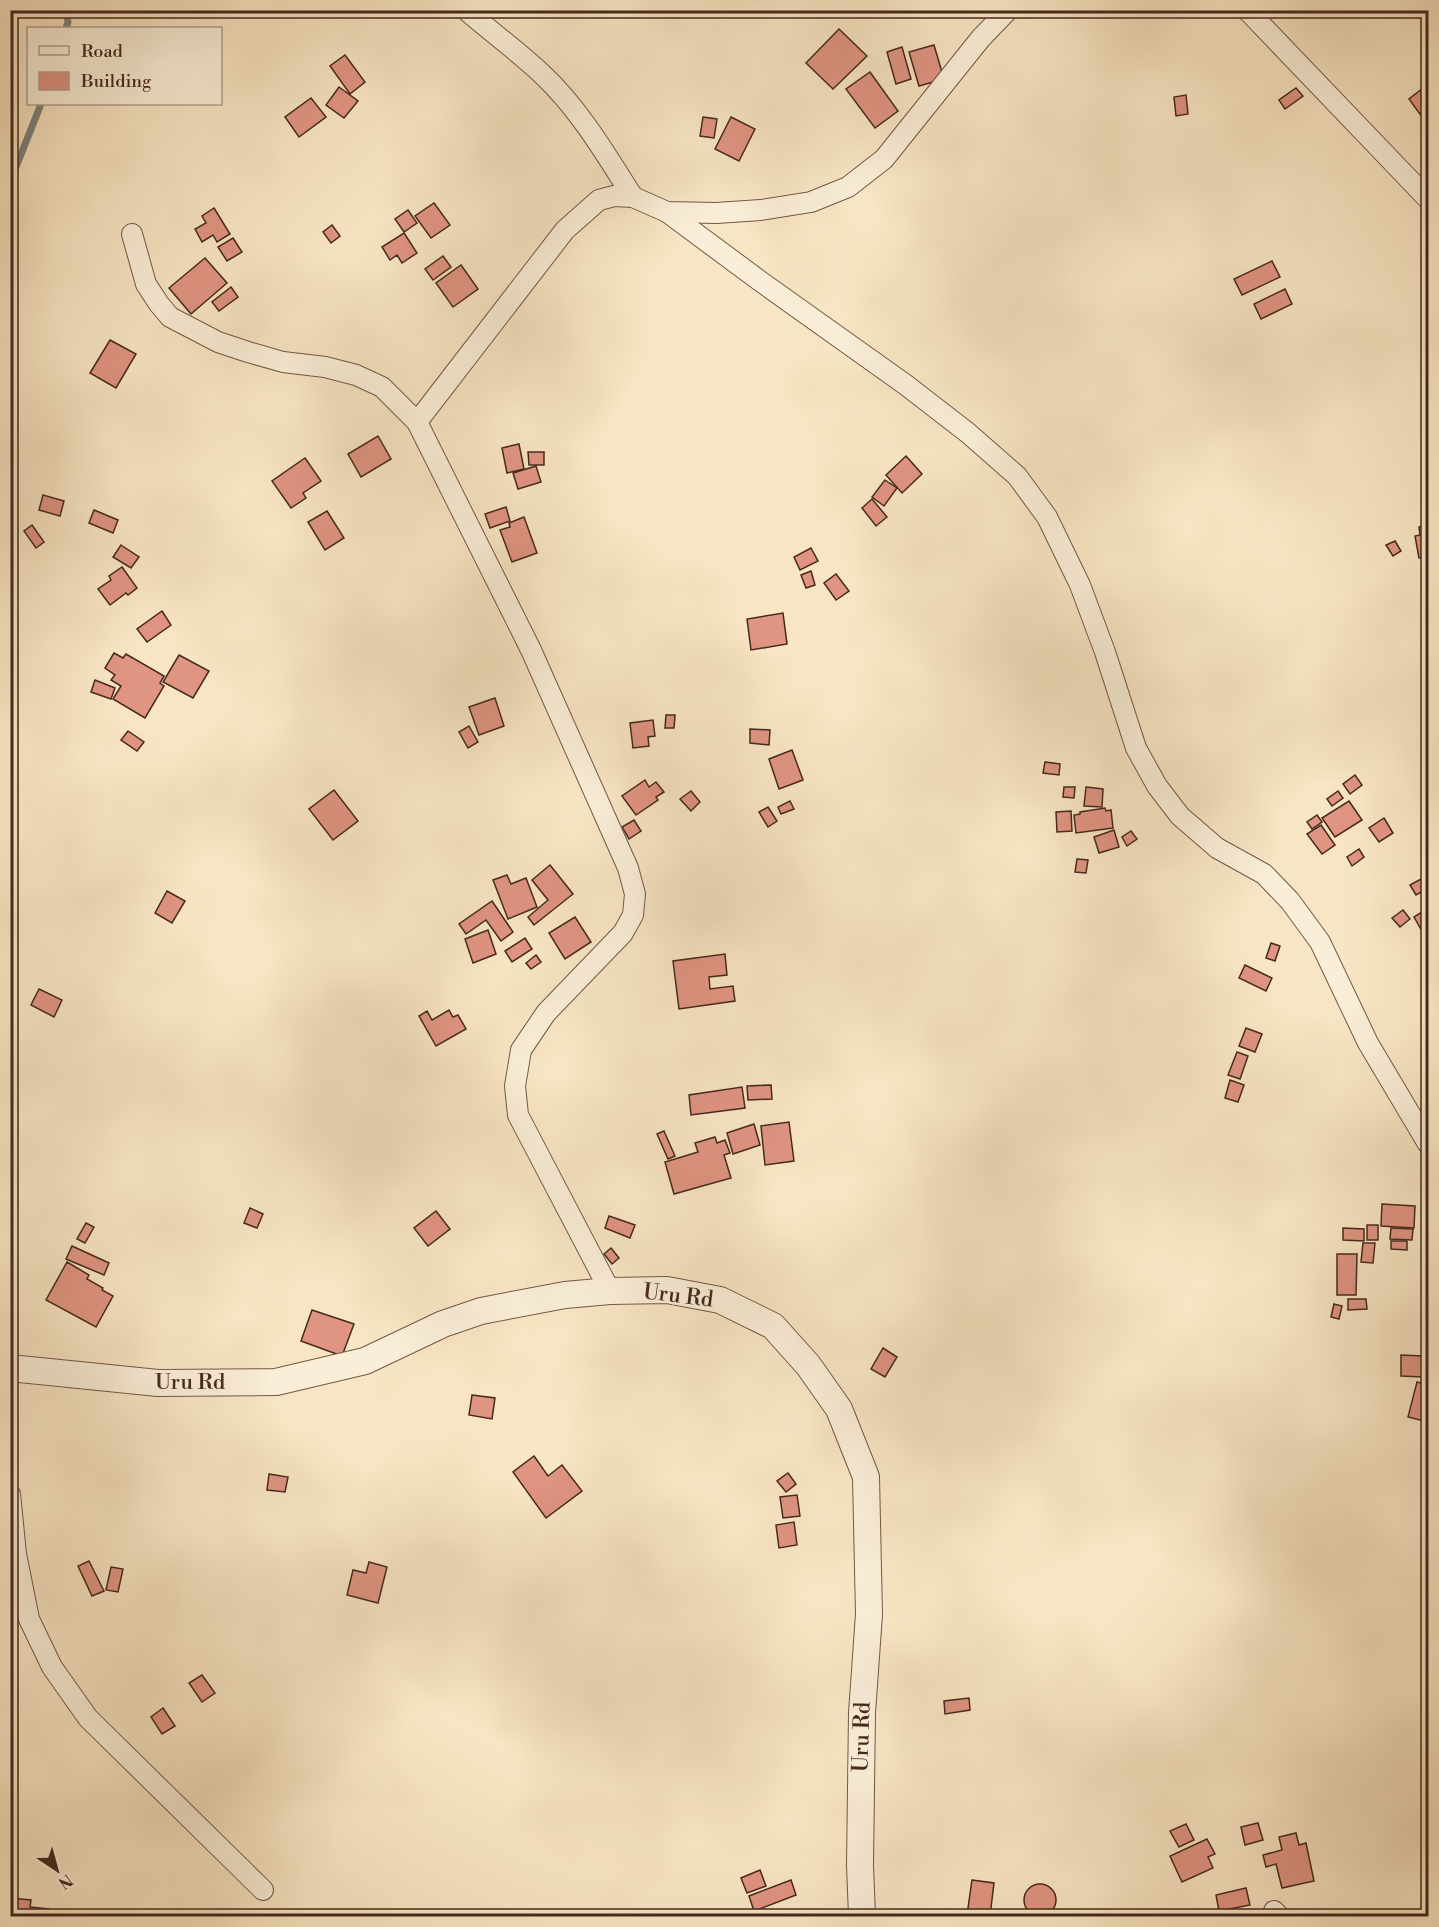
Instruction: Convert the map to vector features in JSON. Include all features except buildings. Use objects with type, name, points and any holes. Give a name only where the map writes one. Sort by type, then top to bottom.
[{"type":"street","points":[[466,10],[544,75],[572,106],[601,146],[633,197]]},
{"type":"street","points":[[667,212],[761,210],[811,202],[848,187],[884,159],[981,38],[1008,10]]},
{"type":"street","points":[[1247,10],[1428,199]]},
{"type":"street","points":[[417,422],[565,230],[599,200],[614,196],[633,197],[667,212],[906,385],[968,433],[1017,476],[1047,517],[1080,585],[1105,652],[1136,748],[1157,786],[1180,816],[1217,848],[1264,874],[1290,901],[1320,942],[1368,1043],[1428,1144]]},
{"type":"street","points":[[132,234],[146,284],[171,317],[218,342],[248,352],[283,362],[325,367],[356,375],[382,387],[417,422],[531,650],[628,868],[635,894],[633,915],[623,933],[546,1013],[521,1050],[515,1086],[518,1115],[610,1291]]},
{"type":"street","name":"Uru Rd","points":[[10,1368],[158,1383],[276,1382],[365,1361],[443,1324],[481,1311],[565,1295],[610,1291],[667,1290],[720,1300],[773,1326],[808,1365],[839,1409],[866,1477],[868,1614],[862,1713],[860,1865],[862,1917]]},
{"type":"street","points":[[10,1494],[16,1554],[29,1619],[52,1667],[88,1718],[263,1890]]},
{"type":"waterway","points":[[66,10],[66,27]]},
{"type":"waterway","points":[[10,182],[41,105]]}]
